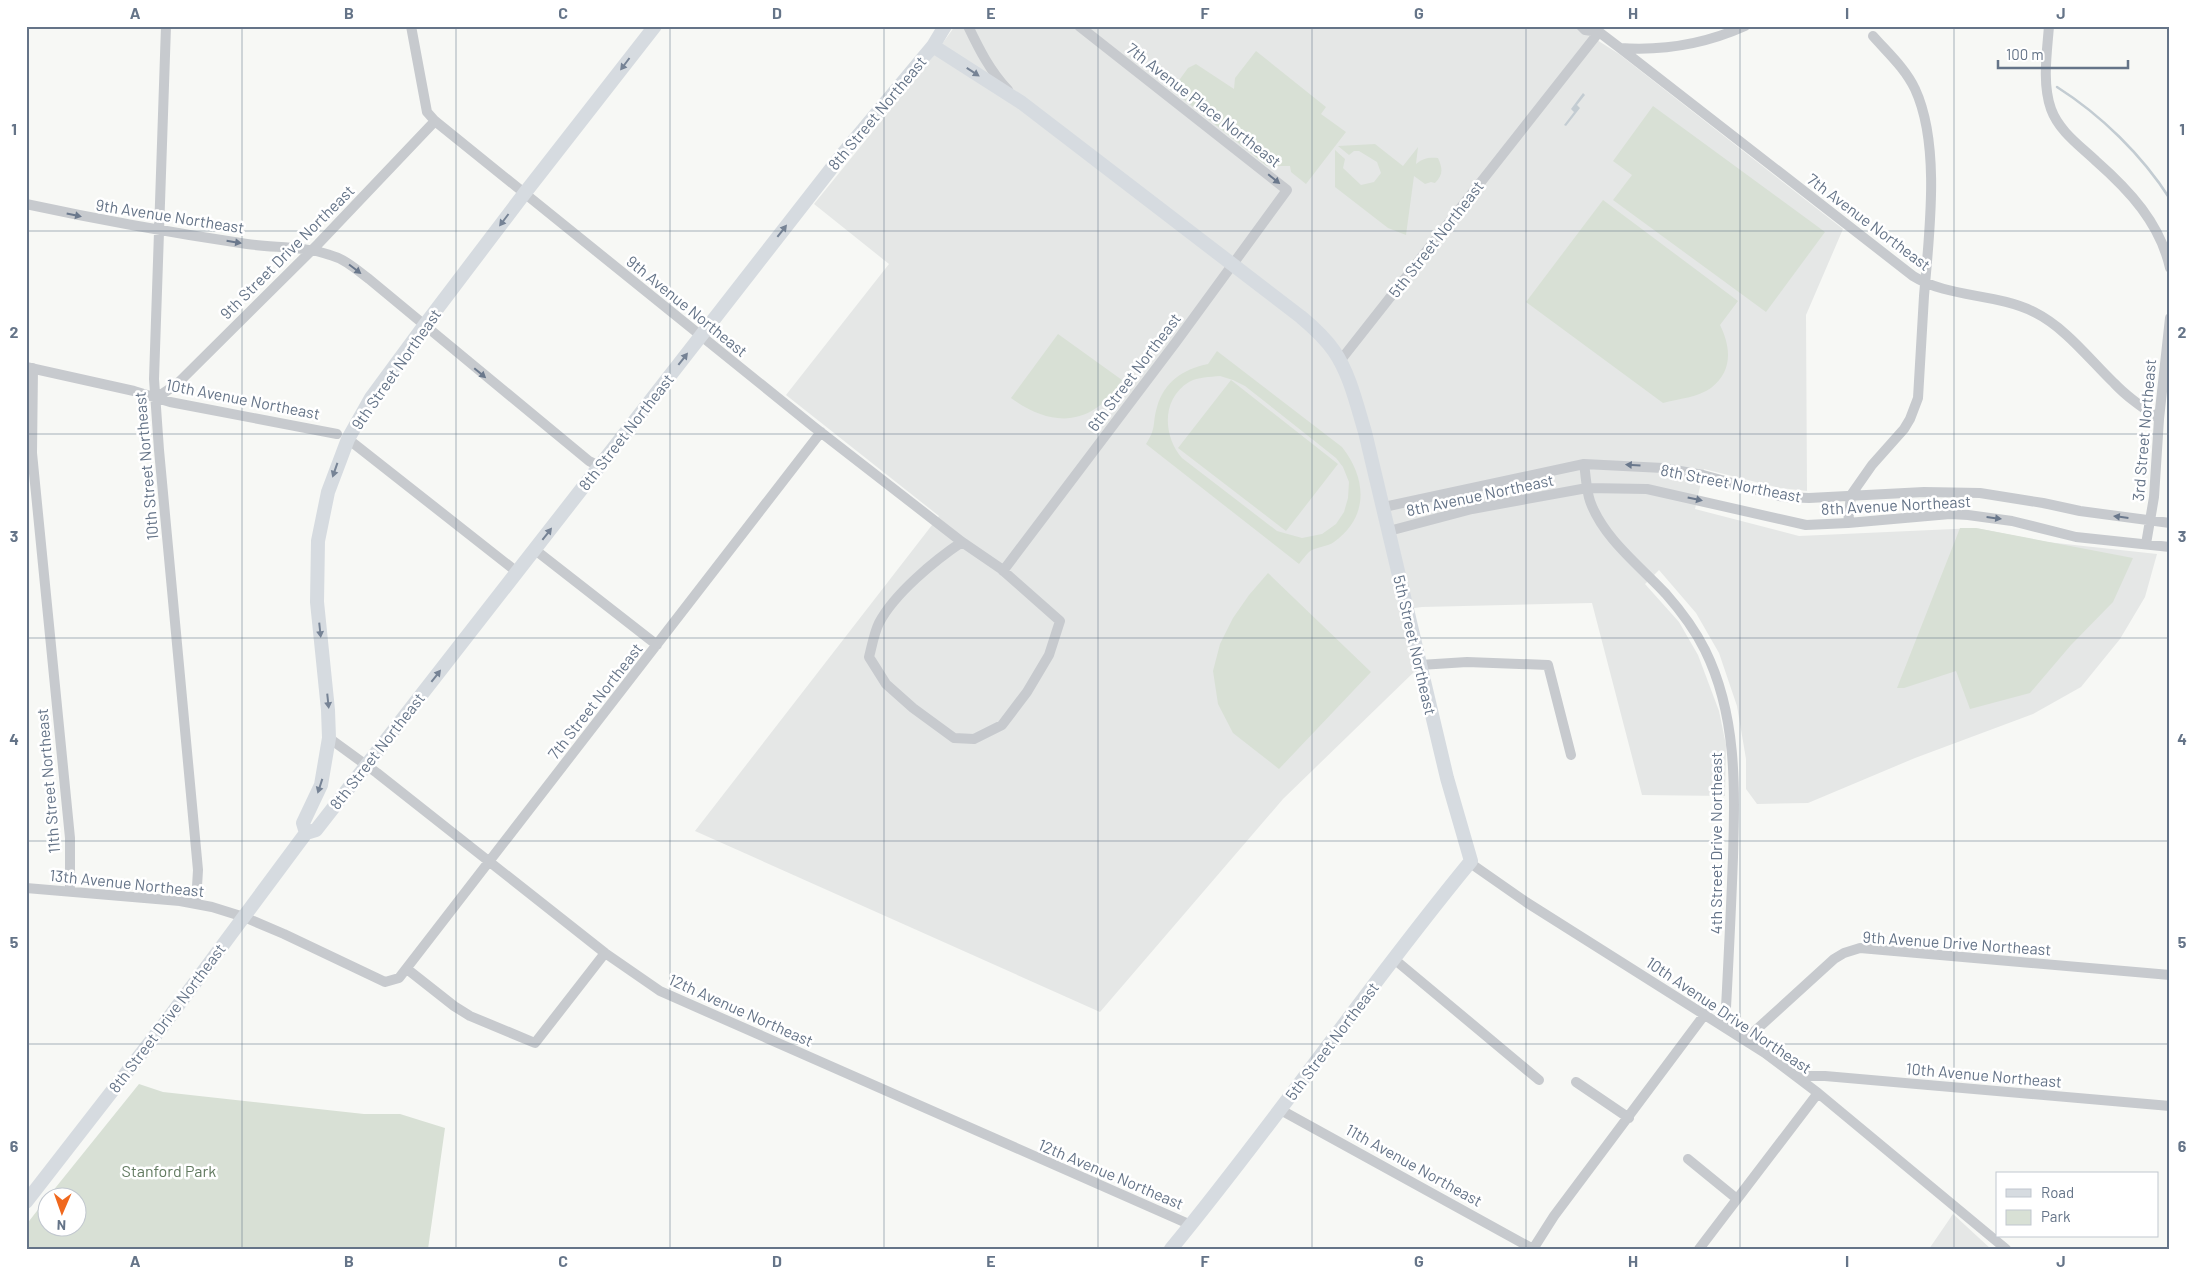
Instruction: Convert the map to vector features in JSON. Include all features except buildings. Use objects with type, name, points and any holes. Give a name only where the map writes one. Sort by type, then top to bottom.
[{"type":"main road","name":"9th Street Northeast","points":[[306,833],[303,823],[321,785],[329,738],[317,602],[317,554],[321,522],[342,437],[524,194],[655,26]]},
{"type":"main road","name":"8th Street Northeast","points":[[306,833],[316,830],[841,156],[933,46],[945,26]]},
{"type":"main road","points":[[933,46],[1022,102],[1302,316],[1327,342],[1340,361]]},
{"type":"main road","name":"5th Street Northeast","points":[[1171,1249],[1470,861],[1447,778],[1384,507],[1356,402],[1340,361]]},
{"type":"main road","name":"8th Street Drive Northeast","points":[[26,1202],[170,1016],[306,833]]},
{"type":"street","name":"10th Street Northeast","points":[[166,26],[155,354],[156,398],[159,450],[196,843],[198,870],[196,903]]},
{"type":"street","name":"9th Avenue Northeast","points":[[411,26],[427,112],[435,121],[821,432],[962,542],[1003,570],[1060,621],[1049,655],[1027,692],[1002,725],[974,739],[954,738],[913,708],[886,684],[869,657],[879,624],[898,598],[939,557],[962,542]]},
{"type":"street","points":[[968,26],[986,61],[999,80],[1022,102]]},
{"type":"street","name":"7th Avenue Place Northeast","points":[[1079,26],[1288,190]]},
{"type":"street","name":"7th Avenue Northeast","points":[[1580,26],[1585,30],[1597,29],[1913,276],[1926,283],[2008,302],[2035,313],[2074,342],[2125,394],[2159,419]]},
{"type":"street","points":[[1620,48],[1653,49],[1695,44],[1728,34],[1745,26]]},
{"type":"street","points":[[2049,26],[2047,77],[2049,100],[2056,120],[2065,132],[2101,165],[2144,211],[2155,227],[2164,246],[2170,268]]},
{"type":"street","name":"5th Street Northeast","points":[[1340,361],[1597,29]]},
{"type":"street","points":[[1848,523],[1851,496],[1872,465],[1904,429],[1915,409],[1918,398],[1931,214],[1931,180],[1924,115],[1915,88],[1908,76],[1872,36]]},
{"type":"street","name":"9th Street Drive Northeast","points":[[156,398],[177,384],[311,250],[435,121]]},
{"type":"street","name":"6th Street Northeast","points":[[1003,570],[1288,190]]},
{"type":"street","name":"9th Avenue Northeast","points":[[26,204],[106,222],[250,245],[311,250],[332,255],[342,260],[530,414],[589,461],[599,466]]},
{"type":"street","name":"3rd Street Northeast","points":[[2146,544],[2154,497],[2159,419],[2170,318]]},
{"type":"street","name":"10th Avenue Northeast","points":[[30,367],[156,398],[342,437],[517,572]]},
{"type":"street","name":"11th Street Northeast","points":[[30,367],[32,453],[70,838],[70,892]]},
{"type":"street","name":"7th Street Northeast","points":[[388,983],[402,977],[406,969],[821,432]]},
{"type":"street","name":"8th Street Northeast","points":[[1384,507],[1584,464],[1663,468],[1703,475],[1783,497],[1900,495],[1924,492],[1980,493],[2043,503],[2080,512],[2170,523]]},
{"type":"street","name":"4th Street Drive Northeast","points":[[1584,464],[1591,503],[1604,528],[1667,595],[1692,628],[1709,660],[1726,708],[1732,748],[1734,799],[1731,929],[1725,1027]]},
{"type":"street","name":"8th Avenue Northeast","points":[[1389,531],[1472,509],[1587,488],[1647,489],[1806,525],[1950,514],[1968,515],[2012,521],[2076,537],[2170,547]]},
{"type":"street","points":[[534,549],[657,645]]},
{"type":"street","points":[[1420,664],[1467,662],[1548,665],[1571,755]]},
{"type":"street","name":"12th Avenue Northeast","points":[[329,738],[645,982],[673,997],[1191,1225]]},
{"type":"street","name":"10th Avenue Drive Northeast","points":[[1470,861],[1526,902],[1705,1014],[1796,1076],[2006,1249]]},
{"type":"street","name":"13th Avenue Northeast","points":[[26,888],[196,903],[244,917],[388,983]]},
{"type":"street","name":"9th Avenue Drive Northeast","points":[[1745,1040],[1834,959],[1844,953],[1860,948],[2170,975]]},
{"type":"street","points":[[406,969],[470,1016],[534,1043],[605,953]]},
{"type":"street","points":[[1394,959],[1538,1080]]},
{"type":"street","points":[[1533,1249],[1554,1216],[1705,1014]]},
{"type":"street","name":"10th Avenue Northeast","points":[[1796,1076],[1825,1076],[2170,1106]]},
{"type":"street","points":[[1576,1082],[1628,1118]]},
{"type":"street","points":[[1699,1249],[1818,1093]]},
{"type":"street","name":"11th Avenue Northeast","points":[[1280,1109],[1533,1249]]},
{"type":"street","points":[[1688,1159],[1737,1199]]},
{"type":"shaded area","points":[[955,26],[1575,26],[1619,54],[1843,229],[1806,315],[1807,491],[1780,488],[1704,469],[1695,509],[1799,536],[1976,528],[2047,542],[2157,554],[2145,597],[2120,639],[2081,687],[2033,714],[1915,758],[1808,803],[1757,804],[1746,789],[1746,759],[1737,706],[1719,653],[1696,613],[1659,570],[1645,584],[1679,622],[1698,655],[1719,711],[1726,745],[1725,796],[1642,795],[1592,603],[1422,607],[1400,610],[1415,671],[1283,799],[1100,1012],[695,831],[939,516],[786,395],[889,264],[814,204],[929,62]]},
{"type":"shaded area","points":[[1583,93],[1585,95],[1577,105],[1580,108],[1566,126],[1564,125],[1574,112],[1571,109]]},
{"type":"shaded area","points":[[1953,1214],[1991,1249],[1929,1249]]},
{"type":"green space","points":[[1256,51],[1326,107],[1321,114],[1346,132],[1306,184],[1291,172],[1290,166],[1267,166],[1172,90],[1188,68],[1196,64],[1234,89],[1235,78]]},
{"type":"green space","points":[[1653,106],[1825,232],[1766,312],[1613,200],[1632,175],[1613,161]]},
{"type":"green space","points":[[1375,144],[1403,166],[1418,147],[1416,164],[1421,160],[1429,158],[1438,158],[1440,162],[1441,174],[1435,183],[1425,184],[1414,176],[1406,235],[1388,228],[1335,187],[1335,150],[1345,159],[1343,168],[1361,185],[1374,182],[1381,173],[1377,162],[1359,151],[1354,151],[1349,155],[1338,146]]},
{"type":"green space","points":[[1603,200],[1738,301],[1720,325],[1728,350],[1726,366],[1718,381],[1706,391],[1694,396],[1663,403],[1526,302]]},
{"type":"green space","points":[[1058,334],[1122,380],[1111,395],[1098,407],[1085,414],[1071,418],[1042,415],[1011,398]]},
{"type":"green space","points":[[1217,351],[1342,447],[1356,472],[1360,485],[1360,497],[1359,509],[1354,521],[1334,542],[1312,550],[1299,564],[1146,444],[1152,433],[1157,407],[1164,390],[1183,373],[1208,364]],"holes":[[[1220,376],[1245,386],[1336,458],[1343,467],[1349,482],[1348,498],[1344,512],[1336,524],[1322,534],[1302,538],[1277,531],[1182,458],[1176,449],[1168,429],[1168,418],[1173,398],[1180,389],[1189,382],[1200,378]]]},
{"type":"green space","points":[[1231,380],[1338,464],[1286,531],[1178,448]]},
{"type":"green space","points":[[1960,528],[1976,528],[2133,558],[2113,602],[2071,645],[2030,693],[1970,709],[1956,671],[1904,688],[1897,688]]},
{"type":"green space","points":[[1268,573],[1371,672],[1279,769],[1233,733],[1218,704],[1213,671],[1220,644],[1233,618]]},
{"type":"green space","name":"Stanford Park","points":[[139,1084],[163,1092],[364,1114],[400,1114],[445,1128],[428,1249],[26,1249],[26,1225],[38,1210],[38,1238],[88,1238],[88,1188],[55,1188]]},
{"type":"waterway","points":[[2057,87],[2089,110],[2120,137],[2147,167],[2170,199]]}]
